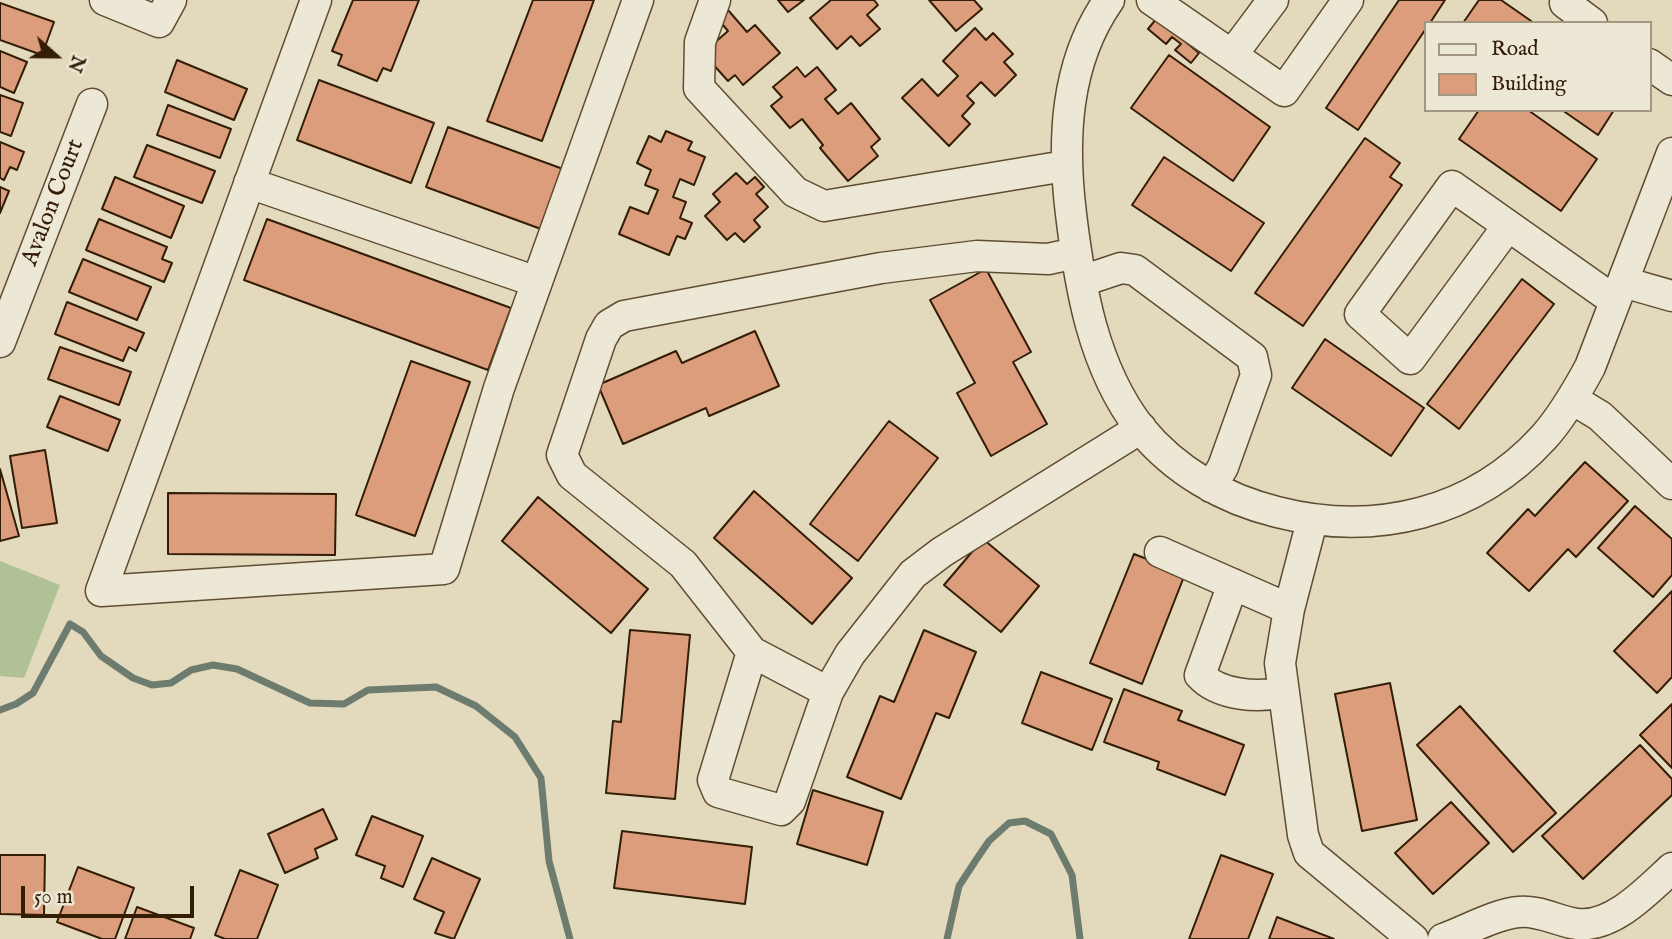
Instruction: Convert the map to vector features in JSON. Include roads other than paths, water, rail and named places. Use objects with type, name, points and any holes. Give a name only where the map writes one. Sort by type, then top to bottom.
[{"type":"street","points":[[105,0],[159,22],[172,0]]},
{"type":"street","points":[[316,0],[101,591],[444,569],[499,388],[638,0]]},
{"type":"street","points":[[715,0],[700,42],[699,88],[794,192],[824,206],[1065,166]]},
{"type":"street","points":[[1109,0],[1085,44],[1072,89],[1065,166],[1079,267],[1100,358],[1122,400],[1141,428],[1164,453],[1211,487],[1240,503],[1312,521],[1340,524],[1379,522],[1432,510],[1474,492],[1513,464],[1544,438],[1572,399],[1590,367],[1619,292],[1664,198],[1672,153]]},
{"type":"street","points":[[1152,0],[1284,91],[1348,0]]},
{"type":"street","points":[[1233,55],[1273,0]]},
{"type":"street","points":[[1567,0],[1565,3],[1589,21]]},
{"type":"street","points":[[1651,65],[1672,80]]},
{"type":"street","name":"Avalon Court","points":[[0,342],[92,104]]},
{"type":"street","points":[[249,183],[537,282]]},
{"type":"street","points":[[1508,226],[1410,359],[1360,314],[1452,186],[1508,226],[1619,292],[1672,296]]},
{"type":"street","points":[[828,692],[752,652],[683,564],[572,475],[562,454],[601,339],[609,325],[624,316],[881,268],[977,256],[1048,259],[1079,267],[1136,270],[1252,357],[1256,375],[1223,467],[1211,487]]},
{"type":"street","points":[[1572,399],[1600,416],[1672,484]]},
{"type":"street","points":[[752,652],[713,780],[718,792],[780,810],[790,801],[828,692],[850,654],[913,574],[942,552],[1141,428]]},
{"type":"street","points":[[1312,521],[1289,609],[1280,663],[1303,835],[1309,853],[1413,939]]},
{"type":"street","points":[[1160,552],[1289,609]]},
{"type":"street","points":[[1233,584],[1200,675],[1209,682],[1250,697],[1284,692]]},
{"type":"street","points":[[1443,939],[1517,912],[1535,912],[1579,924],[1601,920],[1634,903],[1672,868]]},
{"type":"waterway","points":[[0,710],[33,693],[70,624],[83,632],[101,656],[133,678],[152,685],[171,683],[191,670],[213,665],[237,669],[310,703],[344,704],[368,690],[436,687],[476,706],[515,737],[541,778],[549,861],[570,939]]},
{"type":"waterway","points":[[947,939],[959,886],[976,860],[989,841],[1009,823],[1025,821],[1051,834],[1072,875],[1080,939]]}]
